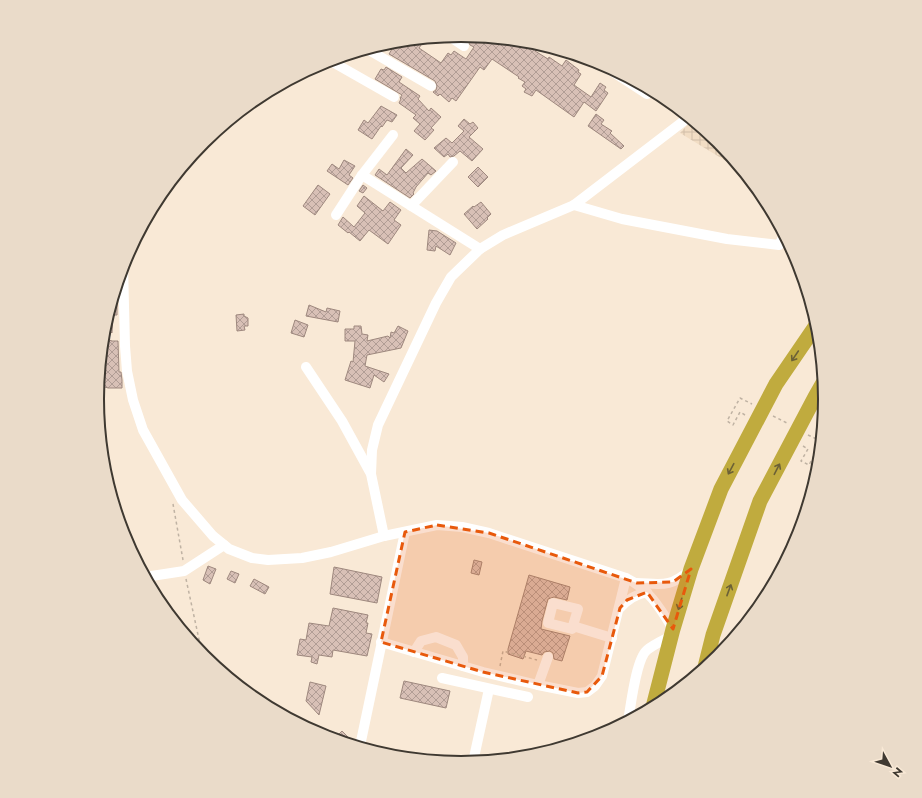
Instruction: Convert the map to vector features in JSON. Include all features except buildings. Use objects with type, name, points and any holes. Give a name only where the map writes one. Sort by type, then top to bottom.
[{"type":"highway","points":[[655,698],[690,569],[721,489],[776,384],[812,332]]},
{"type":"highway","points":[[708,656],[713,635],[760,501],[818,392]]},
{"type":"street","points":[[458,42],[464,46]]},
{"type":"street","points":[[374,53],[431,86]]},
{"type":"street","points":[[339,64],[394,97]]},
{"type":"street","points":[[384,536],[371,474],[372,450],[378,425],[436,303],[451,277],[480,249],[503,235],[521,226],[574,205],[684,121]]},
{"type":"street","points":[[336,215],[362,175],[393,135]]},
{"type":"street","points":[[411,206],[453,162]]},
{"type":"street","points":[[362,175],[480,249]]},
{"type":"street","points":[[574,205],[622,219],[727,239],[778,245],[781,241]]},
{"type":"street","points":[[123,283],[124,346],[127,371],[133,400],[143,430],[182,500],[213,536],[229,549],[252,558],[268,560],[302,558],[331,552],[384,536],[437,525],[469,528],[489,533],[626,578],[637,583],[658,604],[672,632],[646,650],[638,667],[629,713]]},
{"type":"street","points":[[306,367],[342,421],[371,474]]},
{"type":"street","points":[[361,742],[405,532]]},
{"type":"street","points":[[151,576],[184,571],[224,545]]},
{"type":"street","points":[[637,583],[663,584],[674,582],[681,578],[690,569]]},
{"type":"street","points":[[381,642],[463,666],[538,685],[578,693],[587,692],[595,686],[602,676],[620,608],[626,578]]},
{"type":"street","points":[[620,608],[627,600],[647,592]]},
{"type":"street","points":[[573,626],[612,638]]},
{"type":"street","points":[[414,652],[421,641],[436,637],[456,645],[463,657],[463,666]]},
{"type":"street","points":[[538,685],[547,660]]},
{"type":"street","points":[[442,678],[528,697]]},
{"type":"street","points":[[474,755],[489,689]]},
{"type":"path","points":[[740,412],[733,425],[727,422],[740,398],[754,405]]},
{"type":"path","points":[[767,412],[787,423]]},
{"type":"path","points":[[807,434],[816,439]]},
{"type":"path","points":[[808,449],[801,461],[809,465],[813,457]]},
{"type":"path","points":[[173,502],[184,571],[199,641]]},
{"type":"path","points":[[500,667],[503,651],[547,660]]},
{"type":"highlighted area","points":[[437,525],[489,533],[637,583],[673,582],[691,569],[673,629],[647,592],[627,600],[620,608],[602,676],[587,692],[578,693],[483,672],[381,642],[405,532]]},
{"type":"shaded area","points":[[688,124],[726,161],[680,133]]}]
